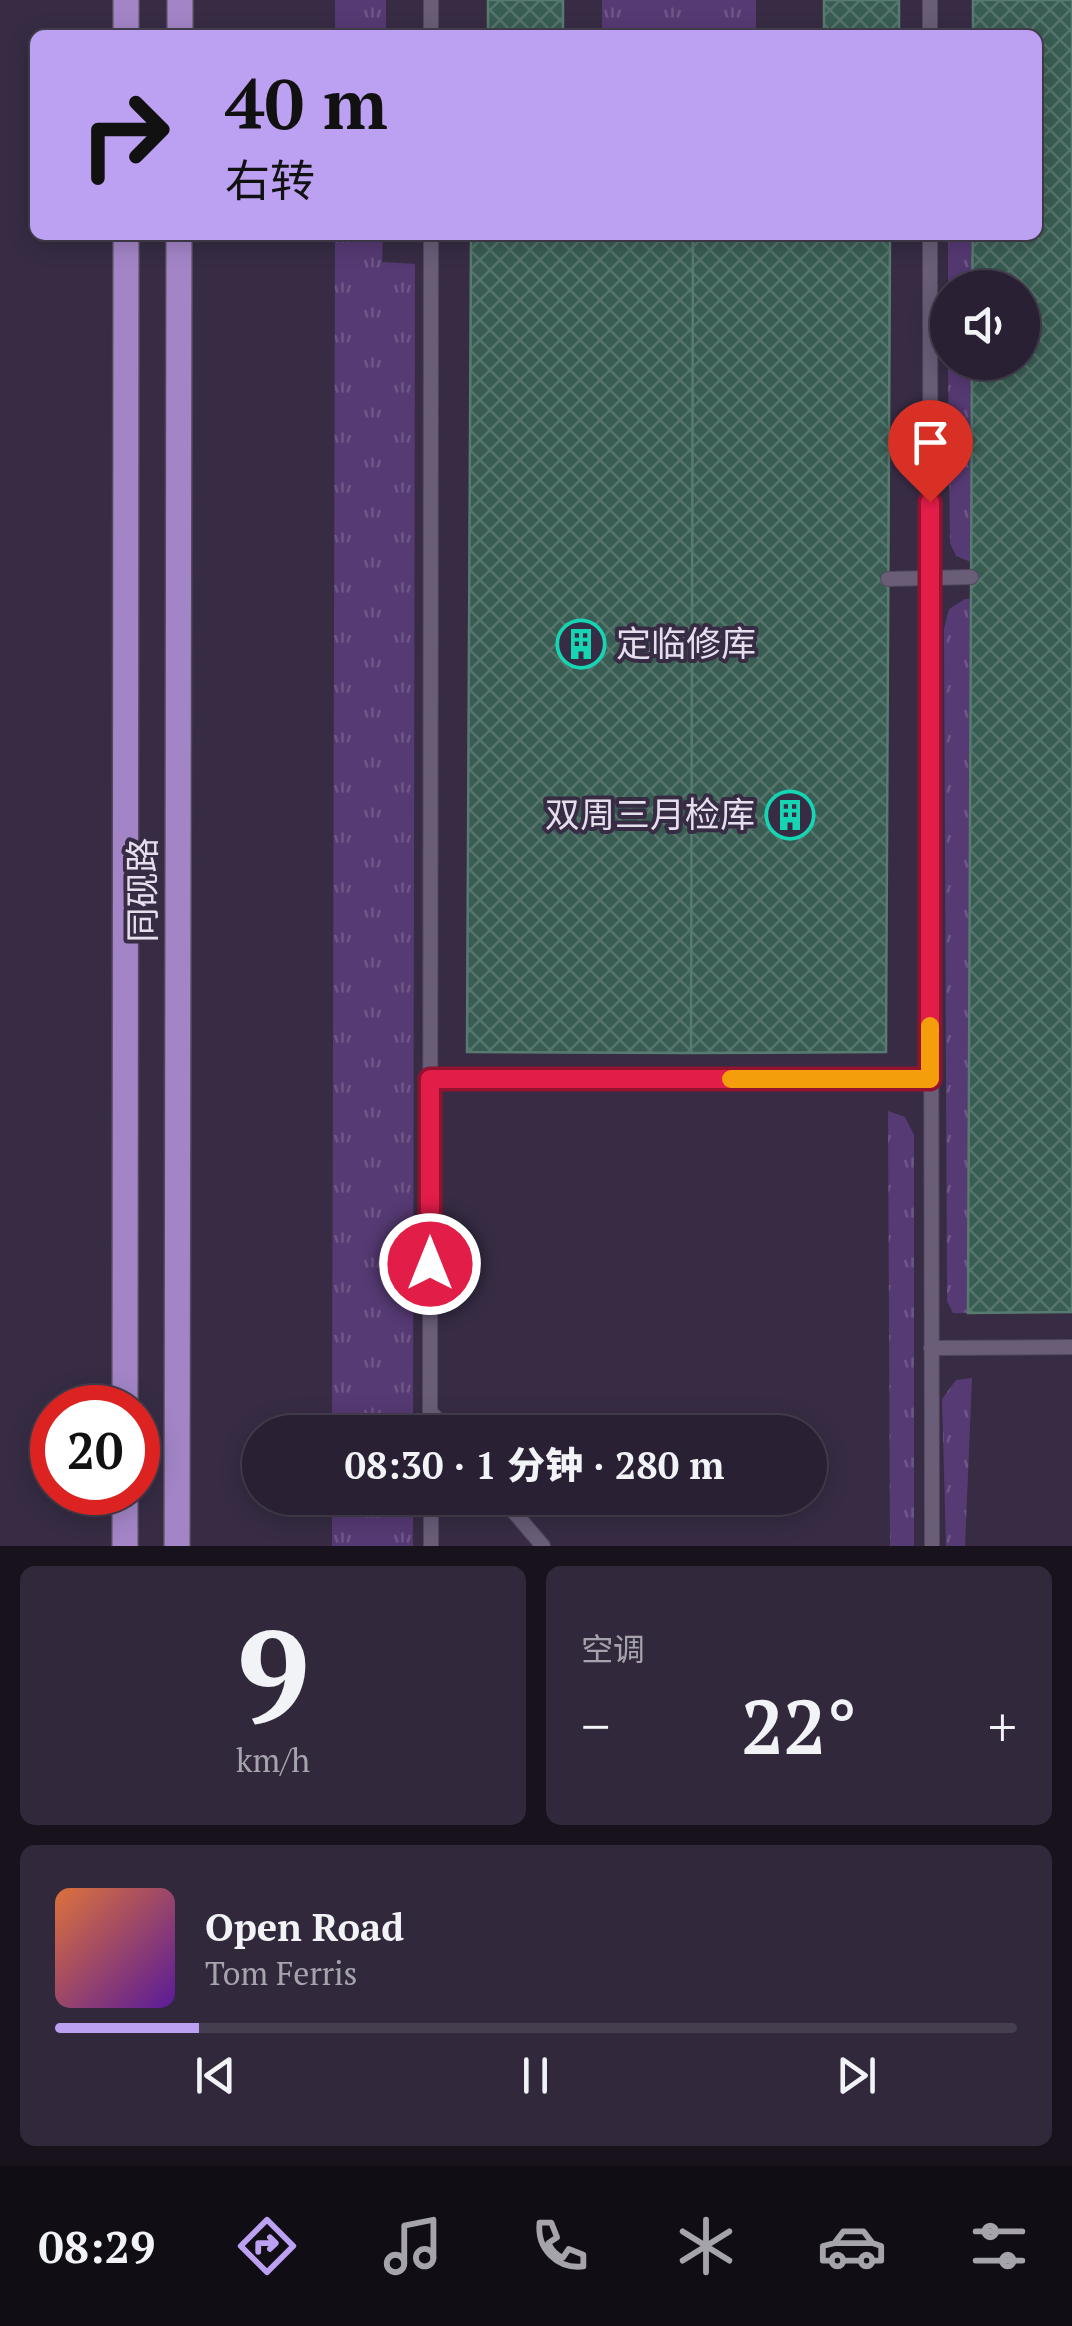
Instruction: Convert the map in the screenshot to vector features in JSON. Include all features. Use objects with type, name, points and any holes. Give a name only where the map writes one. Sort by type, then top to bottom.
[{"type":"main road","points":[[126,0],[126,30]]},
{"type":"main road","points":[[180,0],[180,30]]},
{"type":"main road","name":"同砚路","points":[[125,1385],[126,240]]},
{"type":"main road","name":"同砚路","points":[[177,1546],[179,240]]},
{"type":"main road","points":[[125,1515],[125,1546]]},
{"type":"lane","points":[[430,0],[430,30]]},
{"type":"lane","points":[[930,0],[930,30]]},
{"type":"lane","points":[[430,1415],[431,240]]},
{"type":"lane","points":[[930,240],[932,1546]]},
{"type":"lane","points":[[888,579],[971,577]]},
{"type":"lane","points":[[430,1079],[930,1079]]},
{"type":"lane","points":[[931,1348],[1072,1348]]},
{"type":"lane","points":[[430,1411],[433,1415]]},
{"type":"lane","points":[[430,1515],[430,1546]]},
{"type":"lane","points":[[517,1515],[543,1546]]},
{"type":"green space","points":[[335,0],[386,0],[386,30],[335,30]]},
{"type":"green space","points":[[602,0],[756,0],[756,30],[602,30]]},
{"type":"green space","points":[[335,240],[383,240],[382,262],[415,264],[413,1415],[332,1415]]},
{"type":"green space","points":[[948,240],[973,240],[972,270],[948,270]]},
{"type":"green space","points":[[948,380],[972,380],[971,562],[956,556],[950,543]]},
{"type":"green space","points":[[971,599],[968,1313],[953,1313],[947,1301],[944,629],[949,609]]},
{"type":"green space","points":[[888,1111],[905,1117],[914,1135],[914,1546],[890,1546]]},
{"type":"green space","points":[[972,1378],[965,1546],[946,1546],[942,1399],[956,1380]]},
{"type":"green space","points":[[332,1515],[413,1515],[413,1546],[332,1546]]},
{"type":"building","points":[[488,0],[563,0],[563,30],[488,30]]},
{"type":"building","points":[[824,0],[899,0],[899,30],[824,30]]},
{"type":"building","points":[[973,0],[1072,0],[1072,1312],[968,1313],[972,380],[1040,380],[1040,270],[972,270],[973,240],[1042,240],[1042,30],[973,30]]},
{"type":"building","name":"定临修库","points":[[471,240],[693,240],[691,1053],[467,1052]]},
{"type":"building","name":"双周三月检库","points":[[693,240],[890,240],[886,1052],[691,1053]]},
{"type":"slow traffic","points":[[731,1079],[930,1079],[930,1026]]},
{"type":"place","name":"定临修库","points":[[581,644]]},
{"type":"place","name":"双周三月检库","points":[[790,815]]},
{"type":"route","points":[[430,1264],[430,1079],[930,1079],[930,502]]}]
